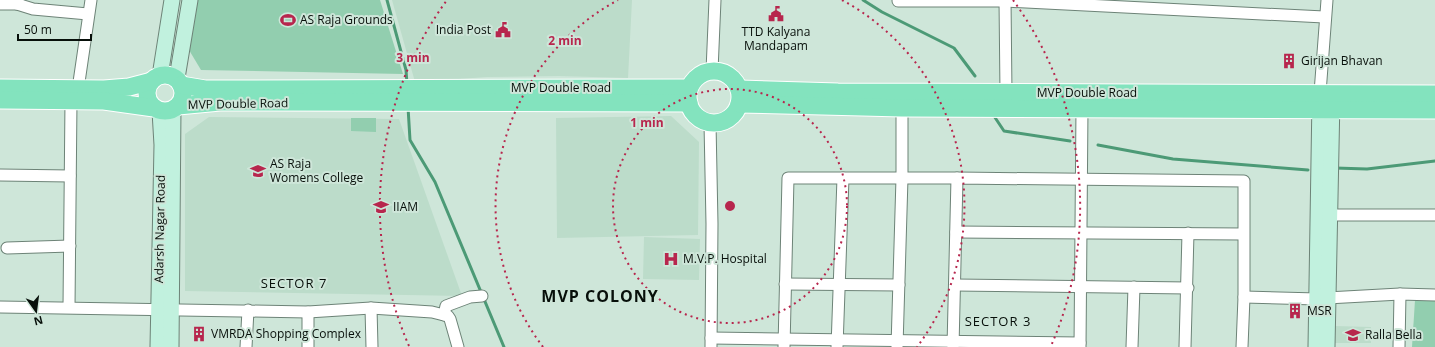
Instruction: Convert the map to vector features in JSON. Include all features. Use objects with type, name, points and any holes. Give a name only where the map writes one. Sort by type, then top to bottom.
[{"type":"main road","points":[[712,71],[729,75],[735,81],[739,97],[735,113],[720,123],[710,123],[696,116],[689,96],[698,76],[712,71]]},
{"type":"main road","name":"MVP Double Road","points":[[0,100],[75,95],[167,80],[205,89],[333,96]]},
{"type":"main road","points":[[167,80],[184,92],[182,100],[163,107],[147,95],[148,88],[167,80]]},
{"type":"main road","name":"MVP Double Road","points":[[0,88],[75,95],[104,101],[163,107],[220,102],[333,96],[689,96]]},
{"type":"main road","name":"MVP Double Road","points":[[739,97],[1005,100],[1326,93],[1429,102]]},
{"type":"main road","name":"MVP Double Road","points":[[1005,100],[1082,108],[1326,110],[1429,102]]},
{"type":"street","points":[[69,307],[70,176],[75,95],[91,0]]},
{"type":"street","points":[[167,80],[172,0]]},
{"type":"street","points":[[167,80],[190,0]]},
{"type":"street","points":[[712,71],[715,0]]},
{"type":"street","points":[[898,1],[1005,0],[1324,17]]},
{"type":"street","points":[[1005,0],[1005,100]]},
{"type":"street","points":[[1327,0],[1324,17],[1326,110],[1322,298],[1327,347]]},
{"type":"street","points":[[0,4],[18,2],[33,9],[88,14]]},
{"type":"street","points":[[898,343],[902,178],[902,100]]},
{"type":"street","points":[[158,347],[164,310],[163,107]]},
{"type":"street","points":[[710,123],[712,224],[711,342],[1080,345],[1082,108]]},
{"type":"street","points":[[1316,347],[1330,215],[1326,110]]},
{"type":"street","points":[[0,175],[70,176]]},
{"type":"street","points":[[784,343],[788,178],[957,178],[1244,181],[1244,297],[1242,347]]},
{"type":"street","points":[[837,343],[842,178]]},
{"type":"street","points":[[953,344],[957,178]]},
{"type":"street","points":[[1330,215],[1435,215]]},
{"type":"street","points":[[956,232],[1081,231],[1243,234]]},
{"type":"street","points":[[1185,347],[1188,288],[1188,233]]},
{"type":"street","points":[[7,248],[70,246]]},
{"type":"street","points":[[785,284],[899,285]]},
{"type":"street","points":[[954,285],[1188,288]]},
{"type":"street","points":[[1132,347],[1134,287]]},
{"type":"street","points":[[1399,347],[1400,294]]},
{"type":"street","points":[[1244,297],[1322,298],[1400,294],[1435,295]]},
{"type":"street","points":[[444,315],[446,306],[470,297],[482,296]]},
{"type":"street","points":[[0,307],[308,312],[371,308],[444,315],[450,319],[458,347]]},
{"type":"street","points":[[371,308],[372,347]]},
{"type":"street","points":[[164,310],[171,347]]},
{"type":"street","points":[[246,347],[248,310]]},
{"type":"street","points":[[308,312],[308,347]]},
{"type":"shaded area","points":[[392,0],[632,0],[628,78],[559,76],[487,77],[415,82]]},
{"type":"shaded area","points":[[671,116],[699,142],[698,235],[557,238],[556,118]]},
{"type":"shaded area","points":[[209,117],[399,119],[462,296],[185,291],[185,134]]},
{"type":"shaded area","name":"M.V.P. Hospital","points":[[644,237],[700,239],[699,280],[643,279]]},
{"type":"shaded area","name":"Ralla Bella","points":[[1335,326],[1371,327],[1371,343],[1335,343]]},
{"type":"green space","name":"AS Raja Grounds","points":[[197,0],[380,0],[403,74],[201,70],[183,40]]},
{"type":"green space","points":[[351,118],[376,118],[376,132],[351,131]]},
{"type":"green space","points":[[1415,300],[1435,301],[1435,347],[1412,347]]},
{"type":"waterway","points":[[387,0],[406,70],[407,84]]},
{"type":"waterway","points":[[863,0],[882,12],[954,48],[975,76]]},
{"type":"waterway","points":[[408,107],[410,140],[435,182],[504,347]]},
{"type":"waterway","points":[[994,116],[1004,131],[1070,141]]},
{"type":"waterway","points":[[1098,145],[1173,159],[1308,170]]},
{"type":"waterway","points":[[1335,168],[1367,169],[1435,161]]},
{"type":"place","name":"TTD Kalyana Mandapam","points":[[776,14]]},
{"type":"place","name":"AS Raja Grounds","points":[[288,20]]},
{"type":"place","name":"India Post","points":[[503,30]]},
{"type":"place","name":"Girijan Bhavan","points":[[1289,61]]},
{"type":"place","name":"AS Raja Womens College","points":[[258,171]]},
{"type":"place","name":"IIAM","points":[[381,207]]},
{"type":"place","name":"M.V.P. Hospital","points":[[671,259]]},
{"type":"place","name":"MSR","points":[[1295,311]]},
{"type":"place","name":"VMRDA Shopping Complex","points":[[199,334]]},
{"type":"place","name":"Ralla Bella","points":[[1353,335]]},
{"type":"district","name":"SECTOR 7","points":[[294,283]]},
{"type":"district","name":"MVP COLONY","points":[[600,296]]},
{"type":"district","name":"SECTOR 3","points":[[998,321]]}]
